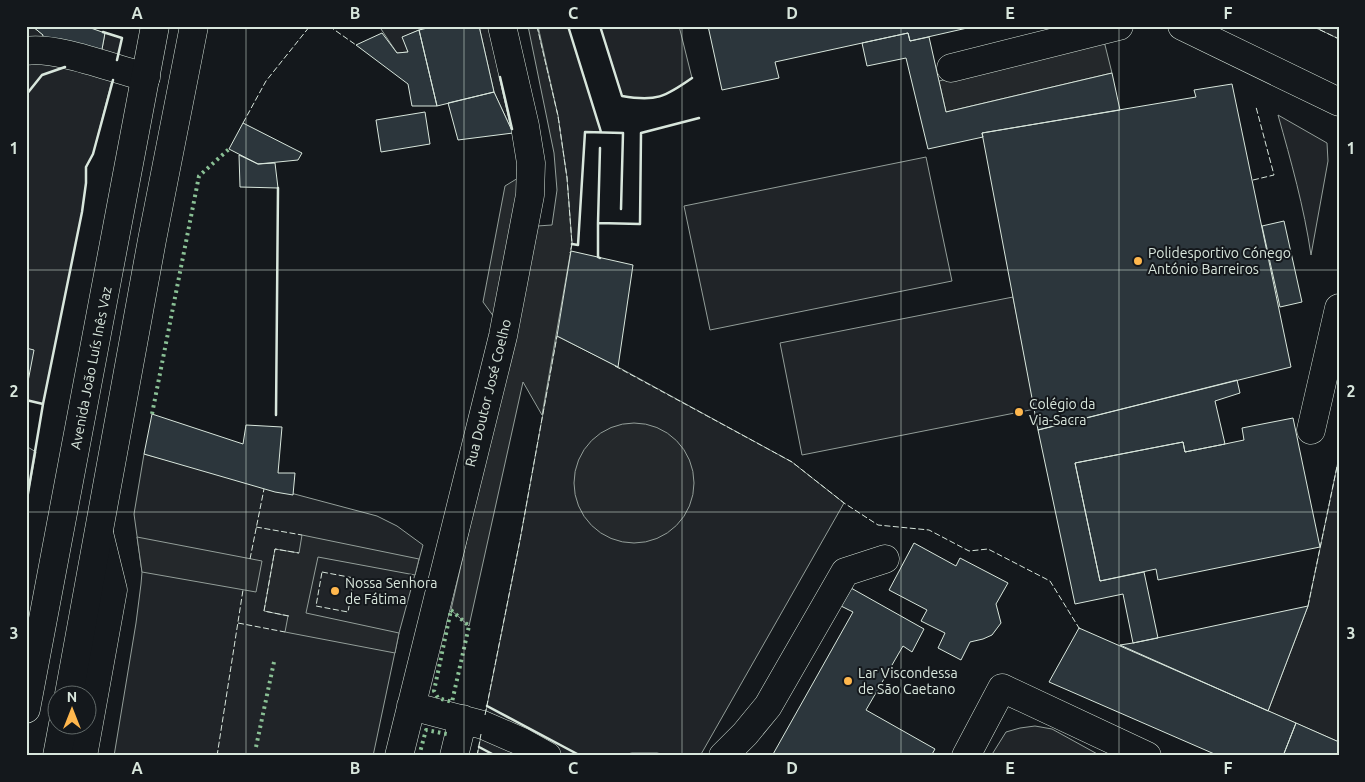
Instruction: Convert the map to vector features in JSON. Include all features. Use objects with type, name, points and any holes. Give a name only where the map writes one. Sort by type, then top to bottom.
[{"type":"main road","name":"Avenida João Luís Inês Vaz","points":[[26,709],[155,26]]},
{"type":"main road","points":[[71,684],[152,240],[194,26]]},
{"type":"main road","name":"Rua Doutor José Coelho","points":[[399,756],[503,336],[530,195],[531,163],[525,126],[502,26]]},
{"type":"main road","points":[[950,68],[1119,26]]},
{"type":"main road","points":[[1182,26],[1339,102]]},
{"type":"main road","points":[[26,51],[55,52],[146,77]]},
{"type":"main road","points":[[1311,430],[1339,308]]},
{"type":"main road","points":[[82,756],[113,590],[99,533]]},
{"type":"main road","points":[[723,756],[745,734],[768,706],[845,572],[885,559]]},
{"type":"main road","points":[[966,756],[1002,688],[1147,756]]},
{"type":"main road","points":[[411,706],[463,719],[498,731],[547,756]]},
{"type":"main road","points":[[454,756],[463,719]]},
{"type":"main road","points":[[57,756],[61,734]]},
{"type":"shaded area","points":[[26,26],[32,26],[43,35],[42,43],[100,60],[105,33],[122,38],[93,154],[86,168],[82,212],[43,404],[26,400]]},
{"type":"shaded area","points":[[379,26],[436,26],[419,30],[403,37],[408,52],[397,53]]},
{"type":"shaded area","points":[[479,26],[489,26],[513,133],[494,92]]},
{"type":"shaded area","points":[[528,26],[537,26],[558,116],[567,178],[572,244],[542,415],[523,382],[469,626],[451,610],[537,226],[552,225],[557,190],[554,153]]},
{"type":"shaded area","points":[[538,26],[568,26],[601,132],[585,132],[578,245],[572,244],[567,178],[558,116]]},
{"type":"shaded area","points":[[600,26],[679,26],[692,78],[667,94],[660,96],[634,98],[622,96]]},
{"type":"shaded area","points":[[1312,26],[1339,26],[1339,39]]},
{"type":"shaded area","points":[[1104,41],[1112,73],[946,112],[939,81]]},
{"type":"shaded area","points":[[1278,115],[1327,143],[1328,161],[1311,255],[1301,202]]},
{"type":"shaded area","points":[[926,157],[952,281],[710,330],[684,206]]},
{"type":"shaded area","points":[[523,175],[494,317],[483,302],[505,186]]},
{"type":"shaded area","points":[[1013,297],[1035,409],[802,455],[780,343]]},
{"type":"shaded area","points":[[557,336],[618,367],[792,462],[844,503],[700,756],[632,753],[617,756],[477,756],[520,540]]},
{"type":"shaded area","points":[[634,423],[657,427],[677,440],[690,460],[694,483],[690,506],[677,526],[657,539],[634,543],[611,539],[591,526],[578,506],[574,483],[578,460],[591,440],[611,427]]},
{"type":"shaded area","points":[[26,446],[36,452],[26,505]]},
{"type":"shaded area","points":[[144,454],[377,516],[397,526],[423,545],[399,633],[373,756],[114,756],[141,584],[142,572],[134,514]]},
{"type":"shaded area","points":[[1339,457],[1339,742],[1268,711],[1308,606]]},
{"type":"shaded area","points":[[302,535],[419,559],[415,575],[318,557],[306,613],[399,633],[395,653],[285,632],[288,616],[264,611],[275,549],[299,553]]},
{"type":"shaded area","points":[[137,537],[262,561],[256,592],[142,572]]},
{"type":"shaded area","points":[[1035,726],[1052,729],[1101,756],[991,756],[1006,732]]},
{"type":"building","points":[[32,26],[85,26],[105,33],[100,60],[42,43],[43,35]]},
{"type":"building","points":[[436,26],[479,26],[494,92],[437,106],[419,30]]},
{"type":"building","points":[[708,26],[976,26],[910,41],[908,33],[775,62],[779,78],[722,90]]},
{"type":"building","points":[[419,30],[437,106],[412,106],[408,84],[356,45],[382,33],[397,53],[408,52],[402,37]]},
{"type":"building","points":[[908,33],[910,41],[929,37],[946,112],[1112,73],[1120,110],[982,133],[983,137],[928,149],[906,58],[867,66],[862,43]]},
{"type":"building","name":"Polidesportivo Cónego António Barreiros","points":[[1232,84],[1291,367],[1038,430],[982,133],[1196,97],[1194,90]]},
{"type":"building","points":[[494,92],[513,133],[458,140],[448,103]]},
{"type":"building","points":[[425,112],[430,144],[381,152],[376,120]]},
{"type":"building","points":[[243,123],[302,153],[298,160],[258,164],[229,149]]},
{"type":"building","points":[[239,155],[258,164],[275,163],[278,188],[240,187]]},
{"type":"building","points":[[1284,221],[1302,302],[1280,307],[1262,226]]},
{"type":"building","points":[[571,251],[633,265],[618,367],[557,336]]},
{"type":"building","points":[[26,348],[34,350],[26,392]]},
{"type":"building","points":[[1237,380],[1240,393],[1215,401],[1225,444],[1185,452],[1183,442],[1075,463],[1100,581],[1144,572],[1158,638],[1133,643],[1123,594],[1075,604],[1038,430]]},
{"type":"building","points":[[152,414],[243,444],[246,425],[282,427],[278,473],[295,473],[293,495],[275,492],[144,454]]},
{"type":"building","points":[[1293,418],[1320,547],[1158,580],[1156,569],[1100,581],[1075,463],[1183,442],[1185,452],[1225,444],[1244,440],[1242,428]]},
{"type":"building","points":[[914,543],[956,566],[960,558],[1008,583],[996,604],[1001,623],[992,635],[970,642],[961,660],[938,648],[945,633],[921,621],[927,610],[889,590]]},
{"type":"building","name":"Lar Viscondessa de São Caetano","points":[[851,588],[924,629],[912,652],[903,646],[866,710],[935,749],[931,756],[772,756],[853,612],[841,606]]},
{"type":"building","points":[[1308,606],[1268,711],[1120,645],[1133,643]]},
{"type":"building","points":[[1079,628],[1296,723],[1283,756],[1219,756],[1049,682]]},
{"type":"building","points":[[1296,723],[1339,742],[1339,756],[1283,756]]},
{"type":"hedge","points":[[152,414],[199,176],[229,149]]},
{"type":"hedge","points":[[451,610],[469,626],[452,702],[438,698],[434,691],[451,610]]},
{"type":"hedge","points":[[256,747],[274,662]]},
{"type":"hedge","points":[[419,756],[426,730],[447,734],[446,736]]},
{"type":"fence","points":[[243,123],[266,81],[310,26]]},
{"type":"fence","points":[[329,26],[356,45]]},
{"type":"fence","points":[[537,26],[558,116],[567,178],[572,244],[570,253]]},
{"type":"fence","points":[[1312,26],[1339,39]]},
{"type":"fence","points":[[1253,180],[1274,175],[1256,107]]},
{"type":"fence","points":[[485,715],[520,540],[557,336]]},
{"type":"fence","points":[[615,366],[792,462],[844,503],[878,525],[929,530],[969,551],[988,549],[1050,581],[1081,629]]},
{"type":"fence","points":[[1308,606],[1339,457]]},
{"type":"fence","points":[[250,559],[264,489]]},
{"type":"fence","points":[[256,527],[302,535]]},
{"type":"fence","points":[[289,616],[264,611],[275,549],[299,553]]},
{"type":"fence","points":[[322,572],[354,578],[348,612],[316,606],[322,572]]},
{"type":"fence","points":[[217,756],[243,590]]},
{"type":"fence","points":[[238,623],[285,632]]},
{"type":"fence","points":[[477,756],[481,734]]},
{"type":"wall","points":[[568,26],[601,132]]},
{"type":"wall","points":[[600,26],[622,96],[634,98],[660,96],[667,94],[692,78]]},
{"type":"wall","points":[[103,32],[122,38],[117,60]]},
{"type":"wall","points":[[26,95],[42,75],[65,67]]},
{"type":"wall","points":[[500,77],[512,129]]},
{"type":"wall","points":[[26,505],[43,404],[82,212],[86,167],[93,154],[113,80]]},
{"type":"wall","points":[[600,258],[598,257],[598,223],[640,224],[641,133],[699,118]]},
{"type":"wall","points":[[572,244],[578,245],[585,132],[623,133],[621,209]]},
{"type":"wall","points":[[598,223],[600,148]]},
{"type":"wall","points":[[276,415],[278,188]]},
{"type":"wall","points":[[26,400],[43,404]]},
{"type":"wall","points":[[487,706],[581,756]]},
{"type":"wall","points":[[479,747],[496,756]]},
{"type":"place","name":"Polidesportivo Cónego António Barreiros","points":[[1138,261]]},
{"type":"place","name":"Colégio da Via-Sacra","points":[[1019,412]]},
{"type":"place","name":"Nossa Senhora de Fátima","points":[[335,591]]},
{"type":"place","name":"Lar Viscondessa de São Caetano","points":[[848,681]]}]
